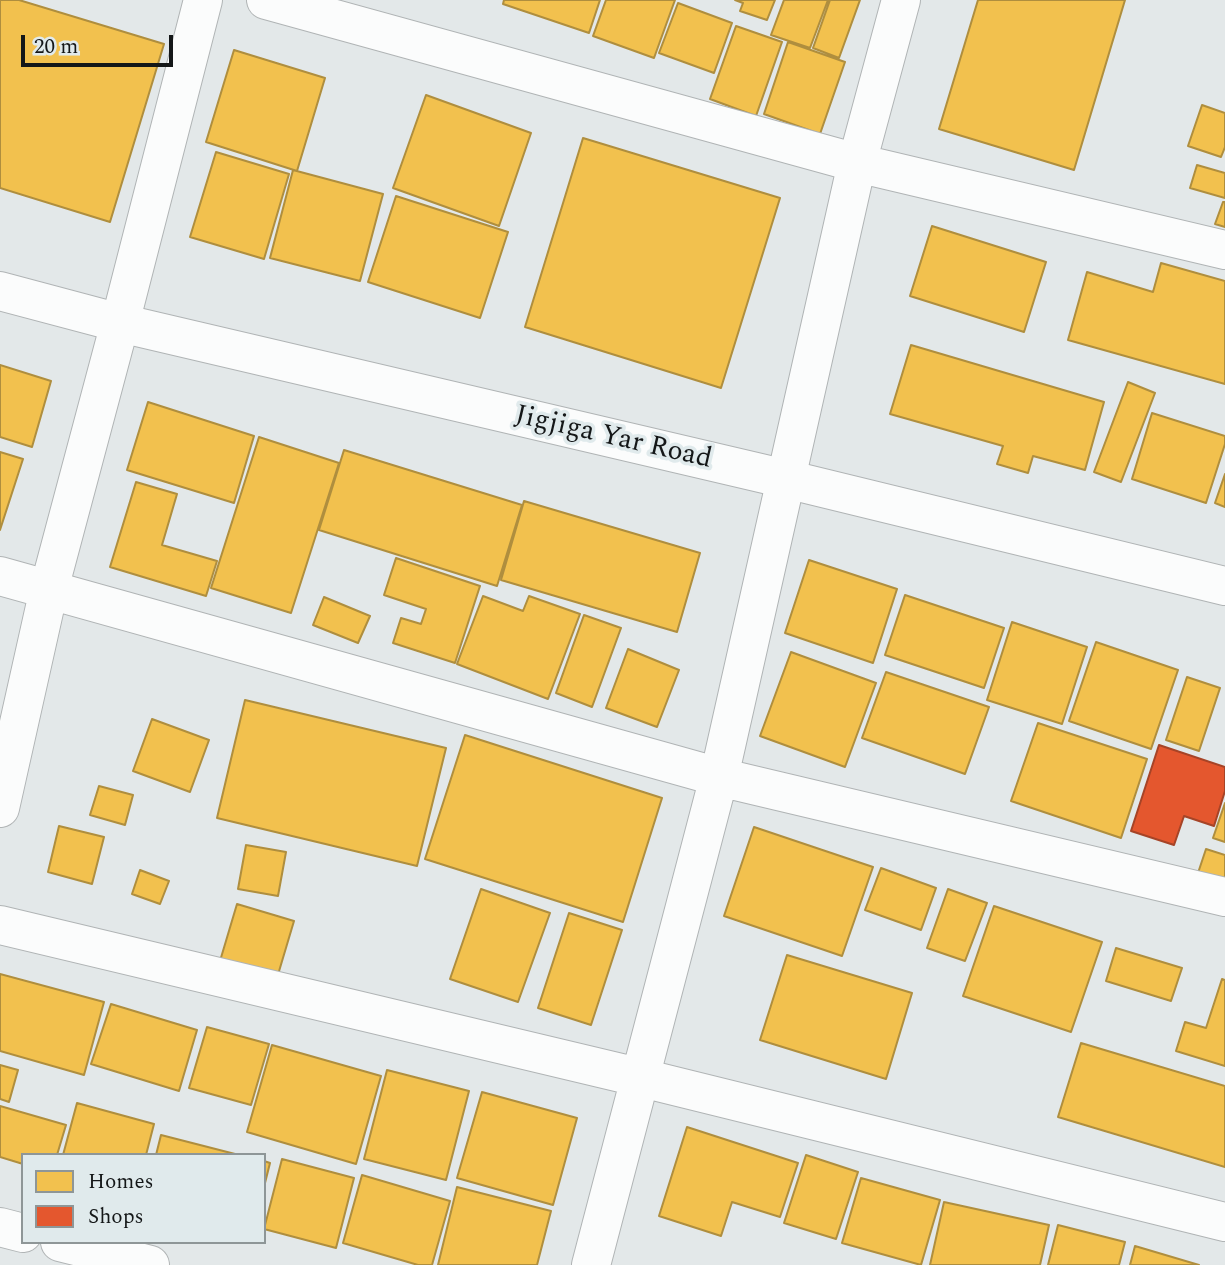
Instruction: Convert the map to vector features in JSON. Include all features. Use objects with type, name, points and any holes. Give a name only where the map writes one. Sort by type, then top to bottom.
[{"type":"street","points":[[0,808],[49,589],[202,0]]},
{"type":"street","points":[[266,0],[857,163],[1225,250]]},
{"type":"street","points":[[591,1265],[719,777],[857,163],[901,0]]},
{"type":"street","name":"Jigjiga Yar Road","points":[[0,291],[120,323],[786,479],[1225,586]]},
{"type":"street","points":[[0,576],[719,777],[1225,897]]},
{"type":"street","points":[[0,925],[642,1077],[1225,1222]]},
{"type":"street","points":[[0,1227],[21,1232]]},
{"type":"street","points":[[68,1244],[150,1265]]},
{"type":"building: Homes","points":[[0,0],[19,0],[164,44],[110,222],[0,188]]},
{"type":"building: Homes","points":[[504,0],[600,0],[589,33],[503,4]]},
{"type":"building: Homes","points":[[606,0],[675,0],[654,58],[593,36]]},
{"type":"building: Homes","points":[[735,0],[775,0],[767,20],[740,11],[743,3]]},
{"type":"building: Homes","points":[[784,0],[828,0],[810,48],[771,35]]},
{"type":"building: Homes","points":[[830,0],[860,0],[839,58],[813,48]]},
{"type":"building: Homes","points":[[978,0],[1125,0],[1074,170],[939,129]]},
{"type":"building: Homes","points":[[678,3],[732,23],[714,73],[659,53]]},
{"type":"building: Homes","points":[[736,26],[782,42],[756,116],[710,99]]},
{"type":"building: Homes","points":[[788,42],[845,62],[820,134],[764,114]]},
{"type":"building: Homes","points":[[234,50],[325,78],[297,171],[206,142]]},
{"type":"building: Homes","points":[[426,95],[531,133],[499,226],[393,188]]},
{"type":"building: Homes","points":[[1202,105],[1225,113],[1225,147],[1221,157],[1188,146]]},
{"type":"building: Homes","points":[[583,138],[780,198],[721,388],[525,327]]},
{"type":"building: Homes","points":[[216,152],[289,174],[264,259],[190,237]]},
{"type":"building: Homes","points":[[1197,165],[1225,173],[1225,198],[1190,188]]},
{"type":"building: Homes","points":[[293,170],[383,194],[360,281],[270,258]]},
{"type":"building: Homes","points":[[396,196],[508,232],[480,318],[368,282]]},
{"type":"building: Homes","points":[[1225,202],[1225,227],[1215,224]]},
{"type":"building: Homes","points":[[932,226],[1046,262],[1024,332],[910,296]]},
{"type":"building: Homes","points":[[1161,263],[1225,281],[1225,384],[1068,340],[1087,272],[1153,292]]},
{"type":"building: Homes","points":[[911,345],[1104,402],[1085,470],[1033,456],[1028,473],[997,464],[1003,446],[890,414]]},
{"type":"building: Homes","points":[[0,365],[51,381],[32,447],[0,437]]},
{"type":"building: Homes","points":[[1128,382],[1155,393],[1121,482],[1094,472]]},
{"type":"building: Homes","points":[[148,402],[254,436],[234,503],[127,470]]},
{"type":"building: Homes","points":[[1152,413],[1225,436],[1225,444],[1206,503],[1132,479]]},
{"type":"building: Homes","points":[[259,437],[339,463],[291,613],[211,588]]},
{"type":"building: Homes","points":[[344,450],[522,505],[497,586],[319,530]]},
{"type":"building: Homes","points":[[0,452],[23,459],[0,530]]},
{"type":"building: Homes","points":[[1225,474],[1225,507],[1215,503]]},
{"type":"building: Homes","points":[[136,482],[177,494],[162,545],[217,561],[206,596],[110,567]]},
{"type":"building: Homes","points":[[524,501],[700,553],[677,632],[501,580]]},
{"type":"building: Homes","points":[[396,558],[480,586],[455,663],[393,643],[401,618],[421,624],[426,609],[384,595]]},
{"type":"building: Homes","points":[[809,560],[897,589],[873,663],[785,633]]},
{"type":"building: Homes","points":[[905,595],[1004,628],[984,688],[885,655]]},
{"type":"building: Homes","points":[[483,596],[523,611],[529,596],[580,614],[548,699],[457,664]]},
{"type":"building: Homes","points":[[324,597],[370,616],[358,643],[313,625]]},
{"type":"building: Homes","points":[[584,615],[621,628],[592,707],[556,693]]},
{"type":"building: Homes","points":[[1012,622],[1087,647],[1062,724],[987,700]]},
{"type":"building: Homes","points":[[1096,642],[1178,670],[1151,749],[1069,721]]},
{"type":"building: Homes","points":[[628,649],[679,670],[657,727],[606,708]]},
{"type":"building: Homes","points":[[791,652],[876,683],[845,767],[760,736]]},
{"type":"building: Homes","points":[[886,672],[989,707],[965,774],[862,738]]},
{"type":"building: Homes","points":[[1187,677],[1220,688],[1199,751],[1166,740]]},
{"type":"building: Homes","points":[[245,700],[446,748],[417,866],[217,818]]},
{"type":"building: Homes","points":[[152,719],[209,740],[190,792],[133,771]]},
{"type":"building: Homes","points":[[1038,723],[1147,759],[1121,838],[1011,801]]},
{"type":"building: Homes","points":[[465,735],[662,798],[623,922],[425,859]]},
{"type":"building: Homes","points":[[99,786],[133,795],[125,825],[90,815]]},
{"type":"building: Homes","points":[[1225,803],[1225,842],[1213,838]]},
{"type":"building: Homes","points":[[59,826],[104,837],[92,884],[48,872]]},
{"type":"building: Homes","points":[[754,827],[873,867],[842,956],[724,916]]},
{"type":"building: Homes","points":[[246,845],[286,852],[278,896],[238,889]]},
{"type":"building: Homes","points":[[1206,849],[1225,855],[1225,882],[1198,873]]},
{"type":"building: Homes","points":[[881,868],[936,888],[921,930],[865,910]]},
{"type":"building: Homes","points":[[140,870],[169,881],[160,904],[132,894]]},
{"type":"building: Homes","points":[[481,889],[550,913],[518,1002],[450,979]]},
{"type":"building: Homes","points":[[948,889],[987,903],[965,961],[927,948]]},
{"type":"building: Homes","points":[[237,904],[294,921],[277,978],[220,961]]},
{"type":"building: Homes","points":[[994,906],[1102,942],[1071,1032],[963,996]]},
{"type":"building: Homes","points":[[569,913],[622,930],[591,1025],[538,1008]]},
{"type":"building: Homes","points":[[1116,948],[1182,968],[1171,1001],[1106,981]]},
{"type":"building: Homes","points":[[787,955],[912,993],[886,1079],[760,1040]]},
{"type":"building: Homes","points":[[0,974],[104,1002],[84,1075],[0,1051]]},
{"type":"building: Homes","points":[[1222,979],[1225,980],[1225,1066],[1176,1051],[1185,1022],[1206,1028]]},
{"type":"building: Homes","points":[[111,1004],[197,1030],[179,1091],[91,1064]]},
{"type":"building: Homes","points":[[207,1027],[269,1044],[251,1105],[189,1088]]},
{"type":"building: Homes","points":[[1081,1043],[1225,1086],[1225,1167],[1058,1117]]},
{"type":"building: Homes","points":[[272,1045],[381,1076],[356,1164],[247,1132]]},
{"type":"building: Homes","points":[[0,1065],[18,1070],[9,1102],[0,1099]]},
{"type":"building: Homes","points":[[387,1070],[469,1091],[446,1180],[364,1159]]},
{"type":"building: Homes","points":[[482,1092],[577,1118],[553,1205],[457,1178]]},
{"type":"building: Homes","points":[[77,1103],[154,1124],[147,1153],[64,1153]]},
{"type":"building: Homes","points":[[0,1106],[66,1125],[58,1153],[21,1153],[21,1163],[0,1157]]},
{"type":"building: Homes","points":[[687,1127],[798,1163],[780,1217],[732,1202],[721,1236],[659,1216]]},
{"type":"building: Homes","points":[[161,1135],[231,1153],[156,1153]]},
{"type":"building: Homes","points":[[806,1155],[858,1172],[836,1239],[784,1223]]},
{"type":"building: Homes","points":[[282,1159],[354,1178],[336,1248],[266,1230]]},
{"type":"building: Homes","points":[[266,1162],[270,1163],[266,1179]]},
{"type":"building: Homes","points":[[362,1175],[450,1201],[432,1265],[418,1265],[343,1243]]},
{"type":"building: Homes","points":[[861,1178],[940,1200],[921,1265],[842,1243]]},
{"type":"building: Homes","points":[[457,1187],[551,1211],[537,1265],[438,1265]]},
{"type":"building: Homes","points":[[944,1202],[1049,1225],[1040,1265],[930,1265]]},
{"type":"building: Homes","points":[[1058,1225],[1125,1242],[1119,1265],[1048,1265]]},
{"type":"building: Homes","points":[[1135,1246],[1199,1265],[1130,1265]]},
{"type":"building: Shops","points":[[1159,745],[1225,767],[1225,791],[1214,826],[1184,816],[1174,845],[1131,831]]}]
